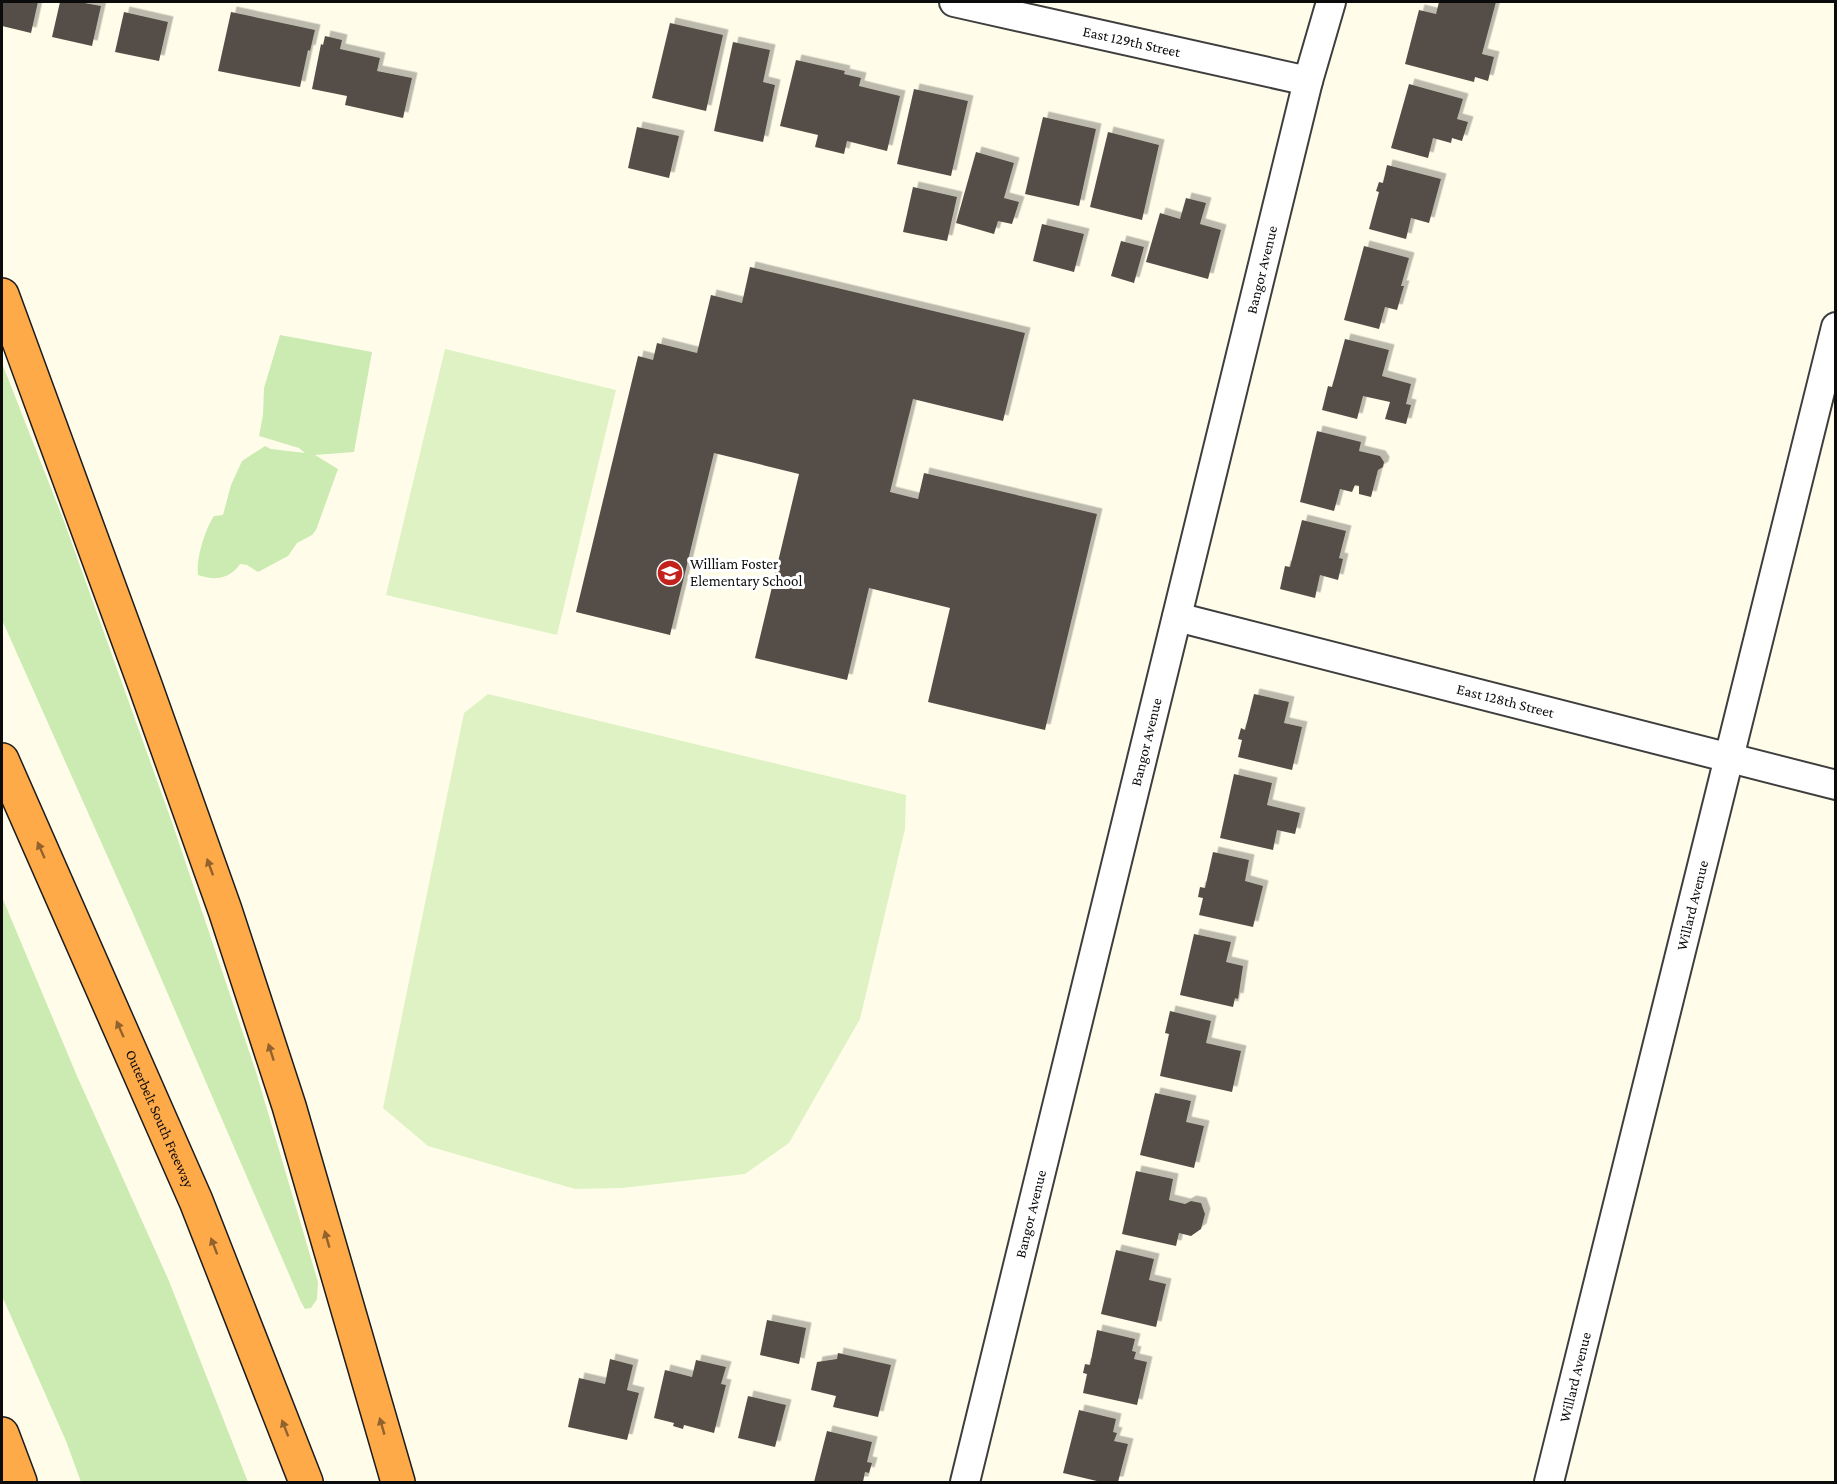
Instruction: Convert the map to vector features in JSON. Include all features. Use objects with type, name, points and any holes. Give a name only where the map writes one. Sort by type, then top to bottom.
[{"type":"highway","points":[[2,295],[225,909],[289,1106],[398,1482]]},
{"type":"highway","name":"Outerbelt South Freeway","points":[[2,760],[196,1201],[306,1482]]},
{"type":"highway","points":[[2,1435],[20,1482]]},
{"type":"street","name":"East 129th Street","points":[[954,2],[1308,81]]},
{"type":"street","name":"Bangor Avenue","points":[[965,1482],[1308,81],[1331,2]]},
{"type":"street","name":"Willard Avenue","points":[[1549,1482],[1836,327]]},
{"type":"street","name":"East 128th Street","points":[[1177,617],[1836,785]]},
{"type":"green space","points":[[280,335],[372,352],[354,452],[315,455],[338,469],[316,530],[312,535],[297,543],[288,556],[258,572],[247,565],[240,564],[227,576],[210,578],[198,575],[200,553],[207,528],[214,516],[223,515],[231,485],[242,461],[265,446],[271,449],[305,453],[299,448],[259,436],[263,415],[264,388]]},
{"type":"green space","points":[[445,349],[616,390],[557,635],[386,595]]},
{"type":"green space","points":[[2,363],[65,524],[174,828],[256,1072],[318,1282],[317,1299],[311,1308],[305,1309],[301,1302],[135,918],[2,620]]},
{"type":"green space","points":[[488,694],[906,795],[905,829],[860,1019],[789,1143],[745,1174],[622,1188],[575,1189],[428,1146],[383,1108],[464,713]]},
{"type":"green space","points":[[2,897],[77,1076],[169,1281],[248,1482],[81,1482],[66,1441],[2,1296]]},
{"type":"building","points":[[2,2],[38,2],[31,33],[2,26]]},
{"type":"building","points":[[60,2],[79,2],[101,6],[92,46],[52,37]]},
{"type":"building","points":[[1439,2],[1496,2],[1482,54],[1494,57],[1488,81],[1475,77],[1474,82],[1405,64],[1419,10],[1436,14]]},
{"type":"building","points":[[124,12],[168,22],[159,61],[115,52]]},
{"type":"building","points":[[231,12],[315,30],[300,87],[218,71]]},
{"type":"building","points":[[670,23],[723,35],[706,111],[652,98]]},
{"type":"building","points":[[325,36],[342,40],[340,49],[380,58],[377,71],[412,78],[403,118],[345,105],[347,96],[312,89],[321,44],[323,45]]},
{"type":"building","points":[[733,42],[770,50],[763,82],[775,85],[763,142],[714,131]]},
{"type":"building","points":[[796,60],[845,71],[844,74],[861,78],[859,86],[900,96],[887,151],[847,141],[844,154],[815,147],[818,135],[780,126]]},
{"type":"building","points":[[1409,84],[1463,99],[1457,119],[1468,122],[1462,141],[1452,138],[1451,143],[1433,138],[1428,158],[1391,148]]},
{"type":"building","points":[[914,89],[968,101],[951,176],[897,164]]},
{"type":"building","points":[[1043,117],[1096,129],[1079,206],[1025,194]]},
{"type":"building","points":[[637,127],[679,136],[669,178],[628,168]]},
{"type":"building","points":[[1108,132],[1159,145],[1142,220],[1090,207]]},
{"type":"building","points":[[976,152],[1014,163],[1004,198],[1019,202],[1012,224],[998,221],[994,234],[956,223]]},
{"type":"building","points":[[1387,165],[1441,179],[1429,223],[1411,218],[1406,239],[1369,229],[1379,192],[1376,191],[1379,182],[1383,183]]},
{"type":"building","points":[[913,187],[957,197],[947,241],[903,232]]},
{"type":"building","points":[[1186,198],[1206,203],[1200,224],[1221,230],[1208,279],[1146,262],[1160,213],[1180,219]]},
{"type":"building","points":[[1042,224],[1084,234],[1074,272],[1033,261]]},
{"type":"building","points":[[1121,241],[1144,247],[1134,283],[1111,276]]},
{"type":"building","points":[[1364,246],[1409,258],[1397,310],[1385,307],[1379,329],[1344,320]]},
{"type":"building","points":[[750,267],[1025,333],[1003,421],[913,399],[890,492],[918,499],[924,473],[1097,514],[1045,730],[928,702],[950,608],[869,588],[847,680],[755,658],[799,474],[714,453],[670,635],[576,612],[638,356],[653,360],[657,343],[697,353],[711,295],[742,303]]},
{"type":"building","points":[[1345,339],[1389,350],[1382,376],[1411,384],[1406,404],[1411,405],[1406,424],[1385,419],[1390,402],[1363,396],[1357,419],[1322,410],[1328,386],[1332,387]]},
{"type":"building","points":[[1317,431],[1361,442],[1359,451],[1380,456],[1384,462],[1383,467],[1378,470],[1371,497],[1359,494],[1359,486],[1355,485],[1352,492],[1340,489],[1334,511],[1300,502]]},
{"type":"building","points":[[1302,520],[1346,531],[1339,558],[1343,559],[1338,580],[1320,575],[1315,598],[1280,589],[1285,566],[1290,567]]},
{"type":"building","points":[[1254,694],[1289,702],[1284,723],[1302,727],[1292,770],[1238,757],[1242,740],[1238,739],[1241,728],[1245,730]]},
{"type":"building","points":[[1234,774],[1272,783],[1267,805],[1300,813],[1295,834],[1277,830],[1273,850],[1220,838]]},
{"type":"building","points":[[1213,852],[1249,860],[1245,881],[1263,886],[1253,927],[1199,915],[1203,898],[1198,897],[1200,887],[1205,888]]},
{"type":"building","points":[[1194,934],[1231,942],[1226,962],[1243,966],[1238,999],[1235,998],[1233,1007],[1180,995]]},
{"type":"building","points":[[1170,1011],[1211,1021],[1206,1043],[1241,1051],[1232,1092],[1160,1076],[1169,1034],[1165,1033]]},
{"type":"building","points":[[1155,1093],[1191,1101],[1186,1122],[1204,1126],[1194,1168],[1140,1155]]},
{"type":"building","points":[[1136,1171],[1173,1179],[1169,1200],[1185,1204],[1191,1201],[1201,1203],[1205,1214],[1201,1229],[1191,1236],[1179,1233],[1176,1246],[1122,1234]]},
{"type":"building","points":[[1116,1250],[1154,1259],[1149,1280],[1166,1284],[1156,1327],[1101,1314]]},
{"type":"building","points":[[767,1320],[806,1328],[799,1364],[760,1355]]},
{"type":"building","points":[[1097,1330],[1135,1339],[1132,1351],[1136,1352],[1134,1359],[1147,1362],[1137,1405],[1083,1393],[1087,1374],[1083,1373],[1085,1364],[1090,1365]]},
{"type":"building","points":[[838,1353],[891,1365],[878,1417],[833,1407],[836,1396],[811,1390],[817,1362],[837,1359]]},
{"type":"building","points":[[610,1359],[633,1365],[627,1390],[639,1393],[627,1440],[568,1427],[579,1378],[605,1384]]},
{"type":"building","points":[[696,1360],[726,1367],[721,1384],[726,1385],[714,1433],[684,1425],[683,1429],[673,1426],[674,1423],[654,1418],[665,1370],[692,1377]]},
{"type":"building","points":[[748,1396],[786,1405],[775,1447],[738,1438]]},
{"type":"building","points":[[1079,1410],[1116,1419],[1113,1432],[1117,1433],[1114,1441],[1128,1444],[1118,1482],[1101,1482],[1063,1473]]},
{"type":"building","points":[[827,1431],[872,1442],[867,1462],[872,1463],[869,1473],[865,1472],[863,1482],[814,1482]]},
{"type":"place","name":"William Foster Elementary School","points":[[670,573]]}]
